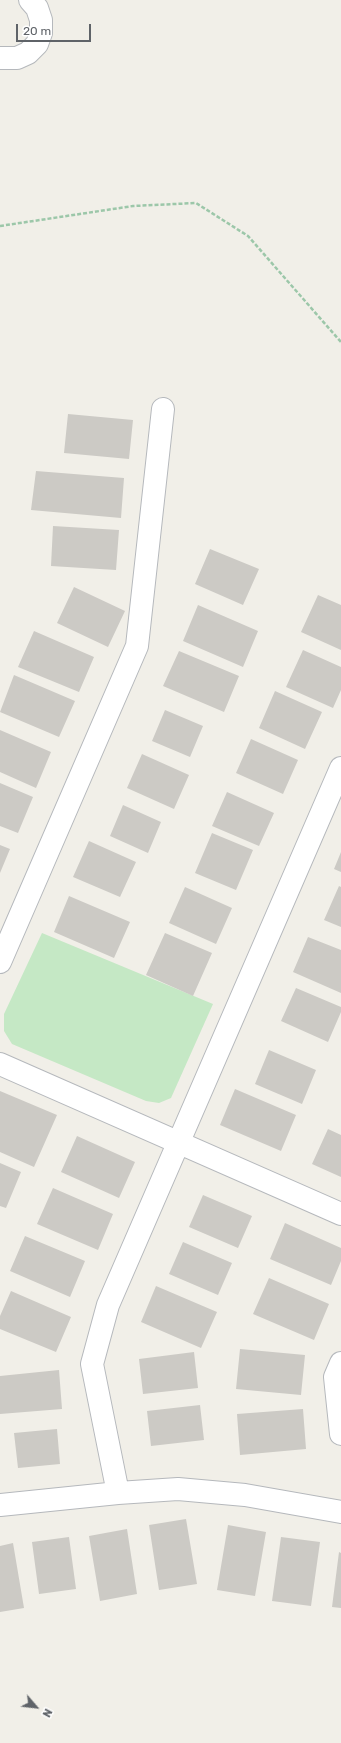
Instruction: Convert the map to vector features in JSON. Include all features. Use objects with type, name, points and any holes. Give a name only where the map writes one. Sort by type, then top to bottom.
[{"type":"street","points":[[0,58],[17,58],[28,53],[36,44],[41,32],[41,20],[37,8],[30,0]]},
{"type":"street","points":[[0,962],[137,646],[163,409]]},
{"type":"street","points":[[118,1493],[92,1364],[108,1305],[341,768]]},
{"type":"street","points":[[0,1064],[341,1214]]},
{"type":"street","points":[[341,1363],[335,1377],[341,1434]]},
{"type":"street","points":[[0,1505],[118,1493],[178,1489],[238,1494],[341,1512]]},
{"type":"path","points":[[0,226],[133,206],[196,203],[248,236],[341,342]]},
{"type":"green space","points":[[42,933],[213,1004],[171,1098],[159,1103],[146,1101],[12,1044],[4,1031],[4,1014]]},
{"type":"building","points":[[68,414],[133,420],[129,459],[64,453]]},
{"type":"building","points":[[36,471],[124,478],[121,518],[31,510]]},
{"type":"building","points":[[53,526],[119,530],[116,570],[51,566]]},
{"type":"building","points":[[210,549],[259,569],[243,605],[195,584]]},
{"type":"building","points":[[74,587],[125,611],[108,647],[57,623]]},
{"type":"building","points":[[318,595],[341,605],[341,650],[301,632]]},
{"type":"building","points":[[198,605],[258,631],[243,667],[183,641]]},
{"type":"building","points":[[34,631],[94,657],[79,692],[18,667]]},
{"type":"building","points":[[303,650],[341,667],[341,690],[333,708],[286,687]]},
{"type":"building","points":[[179,651],[239,676],[224,712],[163,686]]},
{"type":"building","points":[[14,675],[75,701],[59,737],[0,712]]},
{"type":"building","points":[[275,691],[322,712],[305,749],[259,728]]},
{"type":"building","points":[[165,710],[203,726],[190,757],[152,741]]},
{"type":"building","points":[[0,730],[51,752],[36,788],[0,772]]},
{"type":"building","points":[[251,739],[298,760],[283,794],[236,773]]},
{"type":"building","points":[[142,754],[189,775],[174,809],[127,788]]},
{"type":"building","points":[[0,783],[33,797],[18,833],[0,826]]},
{"type":"building","points":[[227,792],[274,813],[259,846],[212,826]]},
{"type":"building","points":[[123,805],[161,822],[148,853],[110,836]]},
{"type":"building","points":[[212,833],[253,850],[236,890],[195,873]]},
{"type":"building","points":[[89,841],[136,862],[120,897],[73,877]]},
{"type":"building","points":[[0,845],[10,849],[0,873]]},
{"type":"building","points":[[341,852],[341,872],[334,869]]},
{"type":"building","points":[[339,886],[341,887],[341,927],[324,920]]},
{"type":"building","points":[[185,887],[232,908],[216,944],[169,923]]},
{"type":"building","points":[[69,896],[130,922],[114,958],[54,932]]},
{"type":"building","points":[[165,933],[212,953],[193,996],[146,975]]},
{"type":"building","points":[[308,937],[341,950],[341,993],[293,972]]},
{"type":"building","points":[[296,988],[341,1007],[341,1012],[328,1042],[281,1021]]},
{"type":"building","points":[[269,1050],[316,1070],[302,1104],[255,1084]]},
{"type":"building","points":[[235,1089],[296,1115],[281,1151],[220,1125]]},
{"type":"building","points":[[0,1091],[57,1115],[34,1167],[0,1152]]},
{"type":"building","points":[[328,1129],[341,1135],[341,1177],[312,1164]]},
{"type":"building","points":[[77,1136],[135,1162],[119,1198],[61,1172]]},
{"type":"building","points":[[0,1163],[21,1172],[6,1208],[0,1206]]},
{"type":"building","points":[[53,1188],[113,1214],[98,1250],[37,1224]]},
{"type":"building","points":[[203,1195],[252,1216],[238,1248],[189,1227]]},
{"type":"building","points":[[285,1223],[341,1248],[341,1261],[331,1285],[270,1259]]},
{"type":"building","points":[[25,1236],[85,1261],[70,1297],[10,1271]]},
{"type":"building","points":[[183,1242],[232,1263],[218,1295],[169,1274]]},
{"type":"building","points":[[269,1278],[329,1304],[314,1340],[253,1314]]},
{"type":"building","points":[[156,1286],[217,1312],[201,1348],[141,1322]]},
{"type":"building","points":[[11,1291],[71,1317],[56,1352],[0,1329],[0,1316]]},
{"type":"building","points":[[240,1349],[305,1355],[301,1395],[236,1389]]},
{"type":"building","points":[[194,1352],[198,1388],[143,1394],[139,1359]]},
{"type":"building","points":[[59,1370],[62,1409],[0,1414],[0,1376]]},
{"type":"building","points":[[200,1405],[204,1440],[151,1446],[147,1411]]},
{"type":"building","points":[[303,1409],[306,1449],[240,1455],[237,1414]]},
{"type":"building","points":[[57,1429],[60,1464],[18,1468],[14,1433]]},
{"type":"building","points":[[186,1519],[197,1584],[159,1590],[149,1525]]},
{"type":"building","points":[[228,1525],[266,1532],[255,1596],[217,1590]]},
{"type":"building","points":[[127,1529],[137,1594],[100,1601],[89,1536]]},
{"type":"building","points":[[69,1537],[76,1589],[39,1594],[32,1542]]},
{"type":"building","points":[[281,1537],[320,1542],[311,1606],[272,1601]]},
{"type":"building","points":[[13,1543],[24,1608],[0,1612],[0,1546]]},
{"type":"building","points":[[339,1552],[341,1553],[341,1608],[332,1607]]}]
